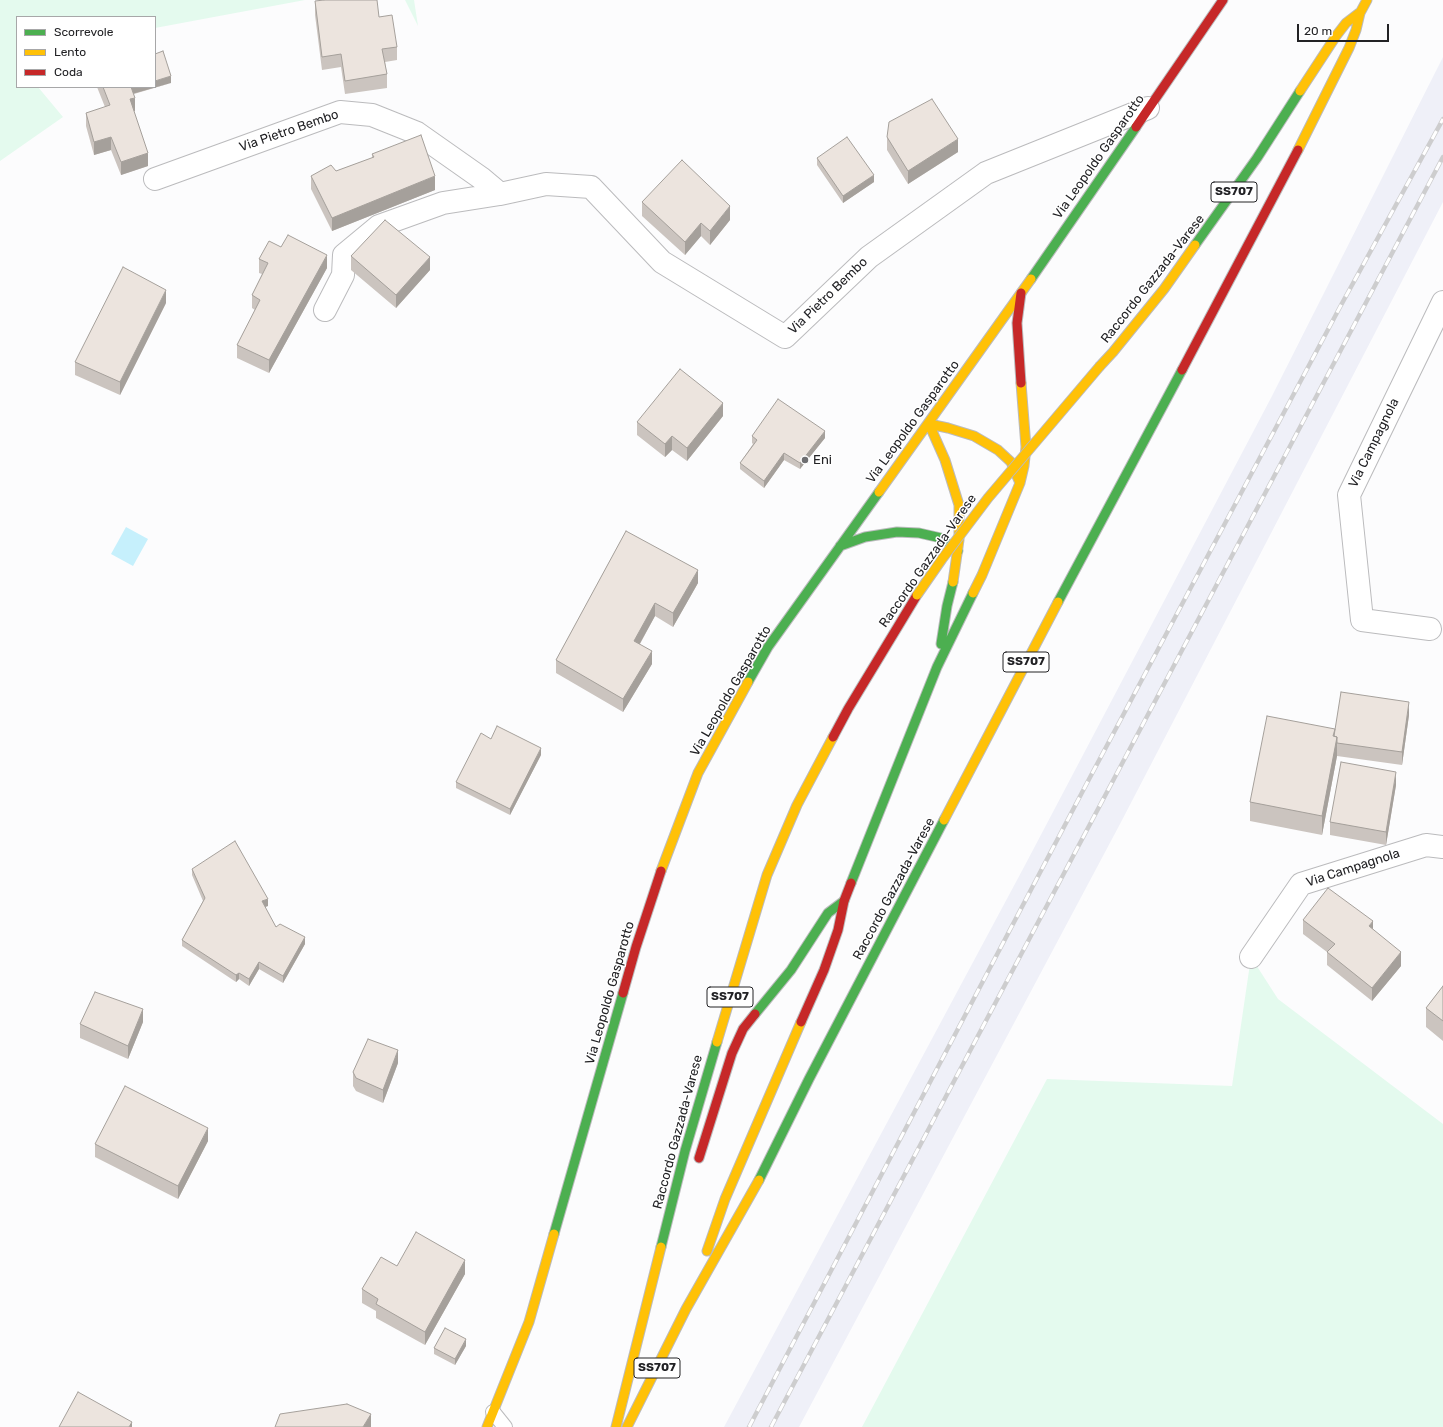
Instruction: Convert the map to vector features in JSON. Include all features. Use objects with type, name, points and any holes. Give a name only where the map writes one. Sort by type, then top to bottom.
[{"type":"main road","name":"Via Leopoldo Gasparotto","points":[[487,1427],[529,1322],[636,947],[666,856],[698,773],[768,648],[929,424],[1223,0]]},
{"type":"main road","name":"SS707","points":[[1360,13],[1367,0]]},
{"type":"main road","name":"Raccordo Gazzada-Varese","points":[[616,1427],[685,1151],[738,966],[767,875],[797,805],[848,709],[917,595],[942,559],[988,498],[1164,290],[1258,158],[1336,36],[1346,23],[1360,13]]},
{"type":"main road","name":"Raccordo Gazzada-Varese","points":[[627,1427],[686,1309],[752,1193],[809,1079],[1009,694],[1280,184],[1349,48],[1356,30],[1360,13]]},
{"type":"main road","points":[[686,1309],[725,1199],[824,970],[838,930],[844,901],[937,667],[982,575],[1020,483],[1026,447],[1017,323],[1021,292]]},
{"type":"main road","points":[[929,424],[974,436],[998,450],[1011,462],[1020,483]]},
{"type":"main road","points":[[929,424],[945,460],[958,505],[958,551],[937,667]]},
{"type":"main road","points":[[840,546],[865,537],[897,532],[919,533],[941,538],[958,551]]},
{"type":"main road","points":[[697,1163],[732,1053],[743,1029],[791,970],[828,913],[844,901]]},
{"type":"main road","points":[[637,1345],[672,1243]]},
{"type":"street","name":"Via Pietro Bembo","points":[[325,310],[343,275],[344,255],[379,226],[443,203],[500,194],[546,184],[592,188],[662,262],[785,337],[869,257],[986,173],[1148,108]]},
{"type":"street","name":"Via Pietro Bembo","points":[[155,179],[340,112],[372,114],[417,133],[500,194]]},
{"type":"street","name":"Via Campagnola","points":[[1430,629],[1362,620],[1349,495],[1443,302]]},
{"type":"street","name":"Via Campagnola","points":[[1251,957],[1301,884],[1426,845],[1443,847]]},
{"type":"lane","points":[[493,1412],[505,1427]]},
{"type":"shaded area","points":[[1443,57],[1443,202],[1120,824],[799,1427],[724,1427],[1024,867],[1272,396]]},
{"type":"green space","points":[[0,0],[305,0],[156,28],[156,16],[16,16],[16,88],[39,88],[63,117],[0,161]]},
{"type":"green space","points":[[405,0],[414,0],[418,26]]},
{"type":"green space","points":[[1251,957],[1278,999],[1443,1124],[1443,1427],[862,1427],[1047,1079],[1232,1086]]},
{"type":"water","points":[[126,527],[148,539],[133,566],[111,554]]},
{"type":"building","points":[[377,0],[379,17],[392,15],[397,47],[382,49],[387,74],[345,81],[341,54],[322,57],[315,1]]},
{"type":"building","points":[[163,51],[171,76],[156,81],[156,54]]},
{"type":"building","points":[[103,88],[131,88],[135,98],[130,99],[148,153],[121,162],[111,137],[94,142],[86,113],[110,105]]},
{"type":"building","points":[[932,99],[958,139],[908,171],[887,137],[889,122]]},
{"type":"building","points":[[421,135],[435,176],[332,218],[311,176],[331,165],[336,171],[374,157],[372,154]]},
{"type":"building","points":[[847,137],[874,175],[843,196],[817,158]]},
{"type":"building","points":[[682,160],[730,206],[710,231],[701,223],[685,242],[642,202]]},
{"type":"building","points":[[385,220],[430,257],[396,295],[351,256]]},
{"type":"building","points":[[288,235],[327,255],[269,360],[237,345],[260,300],[252,295],[268,263],[259,259],[269,241],[281,247]]},
{"type":"building","points":[[123,267],[166,290],[120,382],[75,362]]},
{"type":"building","points":[[680,369],[723,403],[687,448],[672,436],[665,444],[637,422]]},
{"type":"building","points":[[778,399],[825,431],[800,463],[784,453],[764,481],[740,463],[757,440],[752,436]]},
{"type":"building","points":[[626,531],[698,570],[673,613],[655,603],[634,641],[652,651],[623,699],[556,660]]},
{"type":"building","points":[[1341,692],[1409,702],[1402,752],[1337,743],[1337,737],[1334,736]]},
{"type":"building","points":[[1267,716],[1335,729],[1333,736],[1337,737],[1322,816],[1250,802]]},
{"type":"building","points":[[497,726],[541,748],[510,809],[456,782],[481,733],[491,739]]},
{"type":"building","points":[[1341,762],[1396,772],[1386,832],[1330,822]]},
{"type":"building","points":[[235,841],[268,899],[262,901],[276,927],[280,924],[305,937],[283,976],[259,962],[249,979],[239,973],[236,975],[182,940],[205,898],[192,869]]},
{"type":"building","points":[[1328,888],[1373,921],[1369,926],[1401,952],[1372,988],[1327,952],[1335,944],[1303,920]]},
{"type":"building","points":[[1443,986],[1443,1021],[1426,1008]]},
{"type":"building","points":[[95,992],[143,1009],[128,1046],[80,1024]]},
{"type":"building","points":[[368,1039],[398,1050],[383,1090],[356,1078],[353,1072]]},
{"type":"building","points":[[125,1086],[208,1128],[178,1186],[95,1144]]},
{"type":"building","points":[[416,1232],[465,1260],[425,1332],[376,1304],[378,1299],[362,1289],[381,1257],[397,1266]]},
{"type":"building","points":[[445,1328],[466,1339],[455,1359],[434,1348]]},
{"type":"building","points":[[78,1392],[132,1422],[129,1427],[59,1427]]},
{"type":"building","points":[[347,1404],[371,1414],[363,1427],[275,1427],[280,1414]]},
{"type":"railway","points":[[749,1427],[1087,783],[1340,307],[1443,119]]},
{"type":"railway","points":[[771,1427],[1443,157]]},
{"type":"traffic: fast","points":[[1195,245],[1257,158],[1300,91]]},
{"type":"traffic: fast","points":[[1031,279],[1136,127]]},
{"type":"traffic: fast","points":[[1058,602],[1182,370]]},
{"type":"traffic: fast","points":[[748,682],[768,647],[879,492]]},
{"type":"traffic: fast","points":[[840,546],[865,537],[897,532],[919,533],[941,538],[958,551]]},
{"type":"traffic: fast","points":[[941,644],[947,606],[953,582]]},
{"type":"traffic: fast","points":[[851,883],[937,667],[973,593]]},
{"type":"traffic: fast","points":[[759,1180],[809,1079],[944,820]]},
{"type":"traffic: fast","points":[[755,1014],[791,970],[828,913],[844,901]]},
{"type":"traffic: fast","points":[[554,1234],[623,993]]},
{"type":"traffic: fast","points":[[661,1247],[685,1151],[717,1042]]},
{"type":"traffic: slow","points":[[1298,150],[1349,48],[1356,30],[1360,13],[1367,0]]},
{"type":"traffic: slow","points":[[1300,91],[1336,36],[1346,23],[1359,13]]},
{"type":"traffic: slow","points":[[1100,366],[1164,289],[1195,245]]},
{"type":"traffic: slow","points":[[879,492],[1031,279]]},
{"type":"traffic: slow","points":[[917,595],[988,498],[1100,366]]},
{"type":"traffic: slow","points":[[973,593],[982,575],[1020,483],[1024,466],[1026,447],[1021,383]]},
{"type":"traffic: slow","points":[[929,424],[945,460],[959,505],[959,540],[953,582]]},
{"type":"traffic: slow","points":[[929,424],[974,436],[998,450],[1011,462],[1020,483]]},
{"type":"traffic: slow","points":[[944,820],[1058,602]]},
{"type":"traffic: slow","points":[[661,871],[698,773],[748,682]]},
{"type":"traffic: slow","points":[[717,1042],[767,875],[797,805],[833,737]]},
{"type":"traffic: slow","points":[[707,1251],[725,1199],[801,1022]]},
{"type":"traffic: slow","points":[[627,1427],[686,1309],[759,1180]]},
{"type":"traffic: slow","points":[[487,1427],[529,1322],[554,1234]]},
{"type":"traffic: slow","points":[[616,1427],[661,1247]]},
{"type":"traffic: jam","points":[[1136,127],[1223,0]]},
{"type":"traffic: jam","points":[[1182,370],[1298,150]]},
{"type":"traffic: jam","points":[[1021,293],[1017,323],[1021,383]]},
{"type":"traffic: jam","points":[[833,737],[848,709],[917,595]]},
{"type":"traffic: jam","points":[[623,993],[636,947],[661,871]]},
{"type":"traffic: jam","points":[[801,1022],[824,970],[838,930],[844,901],[851,883]]},
{"type":"traffic: jam","points":[[699,1158],[732,1053],[743,1029],[755,1014]]},
{"type":"place","name":"Eni","points":[[805,460]]}]
